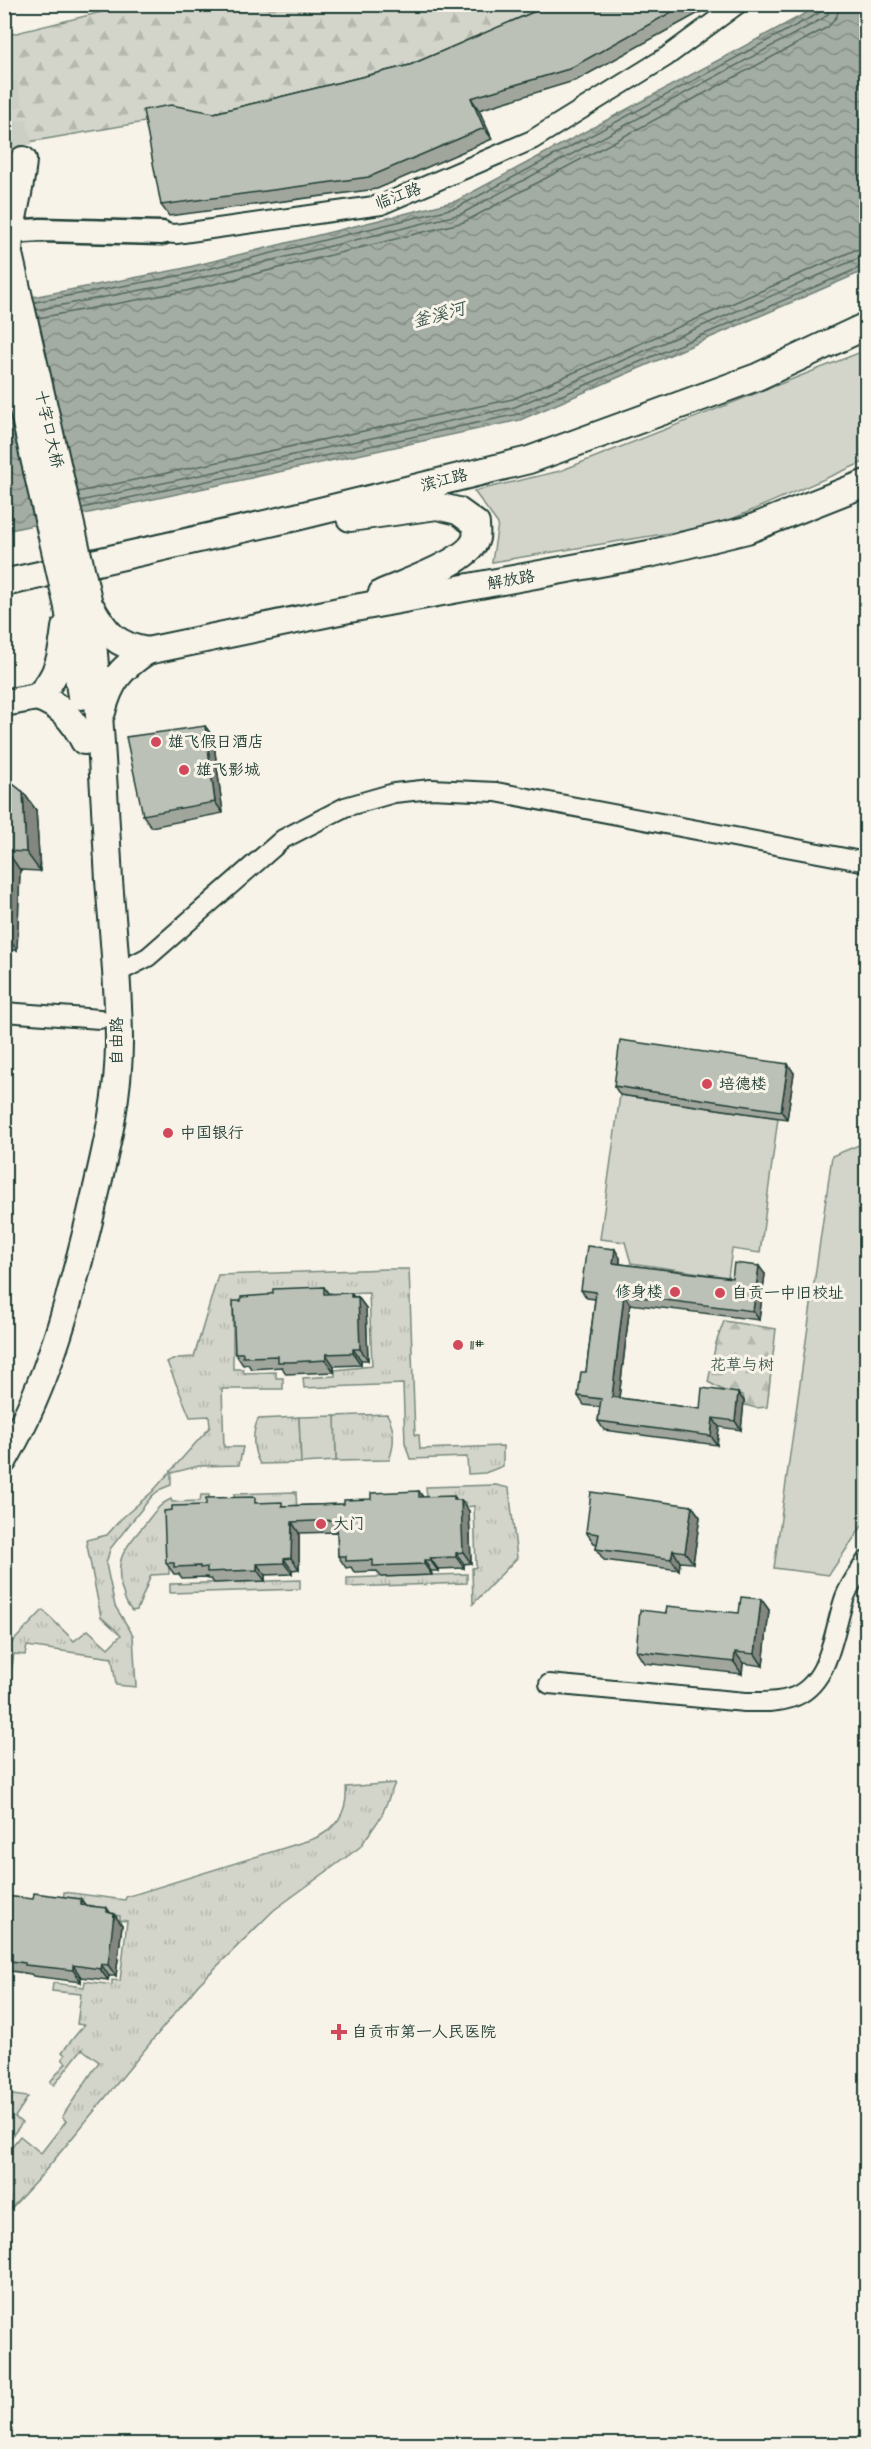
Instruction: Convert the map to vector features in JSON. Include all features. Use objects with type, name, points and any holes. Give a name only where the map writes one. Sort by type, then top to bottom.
[{"type":"main road","points":[[9,243],[23,160]]},
{"type":"main road","name":"十字口大桥","points":[[9,243],[79,605]]},
{"type":"main road","name":"十字口大桥","points":[[4,326],[79,605]]},
{"type":"main road","name":"滨江路","points":[[4,583],[296,517],[529,459],[757,377],[867,326]]},
{"type":"main road","name":"解放路","points":[[147,651],[344,610],[660,551],[747,530],[867,483]]},
{"type":"main road","points":[[296,517],[351,518],[437,506],[458,511],[476,524],[476,538],[468,552],[444,566],[344,610]]},
{"type":"main road","points":[[37,697],[48,687],[56,673],[79,605],[114,639],[129,648],[147,651]]},
{"type":"main road","name":"自由路","points":[[4,1460],[27,1420],[53,1356],[105,1156],[114,1104],[119,1044],[100,721],[79,605]]},
{"type":"main road","name":"自由路","points":[[4,1424],[12,1411],[37,1351],[56,1285],[98,1100],[102,1044],[77,660],[79,605]]},
{"type":"main road","points":[[100,721],[108,690],[120,673],[147,651]]},
{"type":"main road","points":[[4,703],[37,697],[53,703],[76,725],[84,741]]},
{"type":"street","name":"临江路","points":[[9,243],[41,230],[176,234],[381,205],[532,140],[666,57],[738,4]]},
{"type":"street","points":[[115,974],[148,957],[284,839],[345,807],[394,793],[431,789],[496,792],[867,862]]},
{"type":"street","points":[[4,1012],[100,1019]]},
{"type":"street","points":[[549,1684],[745,1702],[768,1702],[791,1698],[808,1689],[820,1676],[846,1594],[867,1561]]},
{"type":"green space","points":[[134,4],[586,5],[418,76],[222,124],[179,116],[5,146],[4,36]]},
{"type":"green space","points":[[866,350],[866,461],[718,525],[492,562],[498,524],[474,491],[560,471]]},
{"type":"green space","points":[[620,1095],[778,1118],[760,1253],[732,1249],[728,1277],[631,1263],[625,1242],[600,1239]]},
{"type":"green space","points":[[866,1142],[866,1520],[829,1575],[774,1568],[832,1156]]},
{"type":"green space","points":[[409,1269],[415,1435],[419,1435],[420,1449],[503,1446],[503,1466],[485,1473],[468,1474],[467,1457],[410,1459],[405,1443],[403,1384],[304,1388],[303,1378],[335,1376],[335,1370],[372,1366],[369,1293],[273,1296],[267,1303],[233,1304],[233,1369],[243,1369],[244,1373],[276,1372],[276,1378],[283,1378],[283,1389],[222,1389],[224,1447],[243,1447],[239,1465],[199,1466],[171,1473],[171,1485],[152,1496],[110,1549],[106,1564],[115,1606],[133,1635],[136,1687],[116,1685],[112,1658],[27,1646],[25,1655],[14,1654],[10,1680],[5,1679],[4,1651],[43,1610],[74,1641],[88,1630],[108,1648],[121,1635],[101,1617],[86,1540],[107,1535],[121,1519],[152,1492],[210,1427],[209,1416],[190,1417],[167,1362],[194,1357],[218,1275]]},
{"type":"green space","name":"花草与树","points":[[724,1321],[776,1329],[767,1407],[756,1408],[745,1405],[743,1395],[728,1393],[708,1382],[716,1343]]},
{"type":"green space","points":[[387,1414],[392,1425],[393,1437],[389,1460],[336,1461],[335,1416]]},
{"type":"green space","points":[[335,1416],[336,1461],[301,1463],[299,1417]]},
{"type":"green space","points":[[299,1417],[301,1463],[260,1464],[255,1453],[254,1442],[258,1419]]},
{"type":"green space","points":[[496,1485],[509,1488],[517,1558],[473,1604],[472,1568],[476,1567],[474,1506],[466,1507],[465,1502],[431,1503],[427,1498],[426,1487]]},
{"type":"green space","points":[[296,1492],[297,1512],[235,1505],[234,1494]]},
{"type":"green space","points":[[201,1495],[209,1495],[210,1512],[168,1518],[169,1574],[151,1575],[137,1610],[132,1611],[125,1599],[120,1576],[121,1559],[128,1545],[163,1504],[171,1499],[172,1502],[200,1501]]},
{"type":"green space","points":[[467,1574],[467,1583],[347,1587],[347,1578]]},
{"type":"green space","points":[[300,1580],[300,1589],[170,1593],[170,1584]]},
{"type":"green space","points":[[395,1783],[381,1817],[360,1847],[274,1910],[198,1985],[40,2177],[5,2215],[5,2155],[20,2136],[41,2153],[66,2121],[62,2117],[99,2062],[82,2049],[54,2085],[50,2082],[66,2063],[62,2059],[65,2055],[62,2052],[84,2025],[77,2024],[81,1994],[52,1991],[53,1983],[84,1987],[85,1981],[112,1985],[112,1980],[120,1981],[127,1921],[120,1920],[120,1916],[93,1912],[94,1906],[63,1902],[64,1892],[125,1900],[126,1897],[313,1839],[328,1831],[339,1819],[345,1804],[346,1787]]},
{"type":"green space","points":[[5,2094],[28,2097],[15,2117],[22,2123],[5,2145]]},
{"type":"water","name":"釜溪河","points":[[821,5],[866,5],[866,270],[520,420],[5,531],[5,302],[181,269],[456,201]]},
{"type":"building","points":[[552,4],[686,4],[569,69],[471,98],[484,128],[369,177],[161,205],[143,110],[171,105],[214,113],[410,65]]},
{"type":"building","points":[[205,726],[215,802],[143,815],[126,737]]},
{"type":"building","points":[[4,777],[23,792],[26,852],[7,851],[4,907]]},
{"type":"building","name":"培德楼","points":[[620,1040],[788,1064],[781,1111],[614,1086]]},
{"type":"building","points":[[587,1246],[615,1249],[613,1263],[732,1278],[734,1263],[759,1266],[753,1311],[624,1295],[612,1397],[700,1409],[702,1388],[738,1393],[735,1421],[713,1418],[711,1436],[598,1421],[601,1399],[578,1396],[581,1372],[586,1372],[596,1292],[581,1290]]},
{"type":"building","points":[[324,1287],[324,1294],[351,1293],[351,1297],[358,1297],[360,1349],[353,1349],[353,1353],[326,1354],[326,1360],[291,1362],[278,1362],[278,1356],[243,1357],[243,1353],[235,1353],[233,1301],[241,1301],[241,1297],[267,1295],[273,1293],[273,1289]]},
{"type":"building","points":[[419,1491],[419,1497],[454,1496],[454,1500],[461,1500],[463,1552],[456,1553],[456,1557],[430,1558],[430,1560],[424,1560],[424,1564],[373,1566],[373,1560],[346,1561],[346,1556],[338,1556],[337,1520],[292,1522],[291,1558],[284,1559],[284,1563],[257,1564],[257,1570],[207,1572],[207,1567],[174,1567],[174,1563],[166,1563],[164,1511],[172,1510],[172,1506],[206,1505],[206,1498],[255,1497],[255,1503],[282,1502],[282,1506],[344,1504],[344,1500],[371,1499],[371,1493]]},
{"type":"building","points":[[591,1492],[692,1506],[685,1552],[673,1550],[671,1559],[596,1549],[599,1534],[586,1532]]},
{"type":"building","points":[[741,1597],[761,1599],[755,1654],[735,1652],[734,1662],[636,1651],[640,1610],[666,1613],[667,1606],[739,1613]]},
{"type":"building","points":[[34,1893],[81,1899],[81,1905],[107,1908],[107,1912],[114,1914],[108,1965],[101,1964],[100,1969],[73,1965],[73,1970],[25,1965],[25,1963],[4,1960],[4,1896],[33,1899]]},
{"type":"tunnel","points":[[4,84],[23,160]]},
{"type":"place","name":"雄飞假日酒店","points":[[156,742]]},
{"type":"place","name":"雄飞影城","points":[[184,770]]},
{"type":"place","name":"培德楼","points":[[707,1084]]},
{"type":"place","name":"中国银行","points":[[168,1133]]},
{"type":"place","name":"修身楼","points":[[675,1292]]},
{"type":"place","name":"自贡一中旧校址","points":[[720,1293]]},
{"type":"place","name":"11#","points":[[458,1345]]},
{"type":"place","name":"大门","points":[[321,1524]]},
{"type":"place","name":"自贡市第一人民医院","points":[[339,2032]]}]
